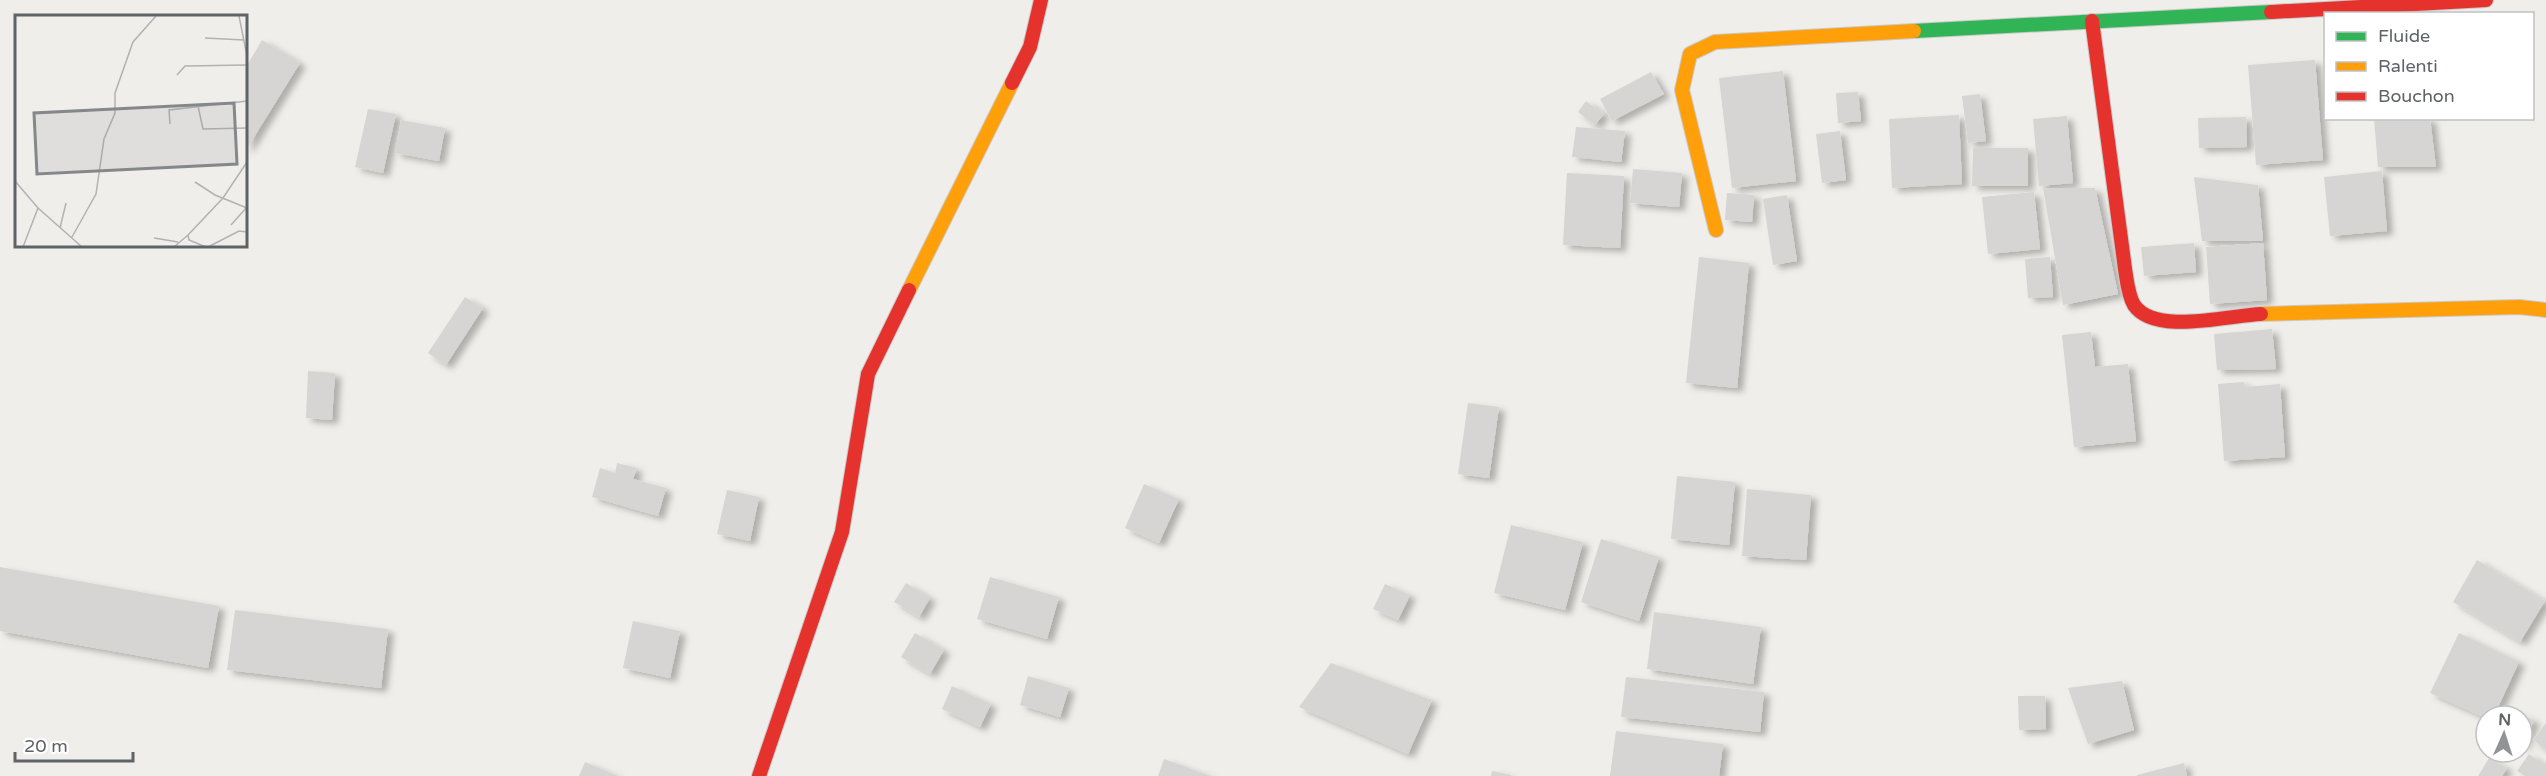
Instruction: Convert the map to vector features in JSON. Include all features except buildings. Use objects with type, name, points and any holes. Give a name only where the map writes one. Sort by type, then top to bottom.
[{"type":"street","points":[[759,776],[842,532],[868,374],[1030,47],[1041,0]]},
{"type":"street","points":[[1716,230],[1683,90],[1690,54],[1715,42],[2486,0]]},
{"type":"street","points":[[2092,21],[2126,269],[2132,302],[2142,314],[2160,319],[2194,321],[2255,314],[2519,307],[2546,310]]},
{"type":"traffic: fast","points":[[1914,31],[2271,12]]},
{"type":"traffic: slow","points":[[1716,230],[1682,90],[1690,54],[1715,42],[1914,31]]},
{"type":"traffic: slow","points":[[909,290],[1012,83]]},
{"type":"traffic: slow","points":[[2261,314],[2519,307],[2546,310]]},
{"type":"traffic: jam","points":[[1012,83],[1030,47],[1041,0]]},
{"type":"traffic: jam","points":[[2271,12],[2486,0]]},
{"type":"traffic: jam","points":[[2092,21],[2125,269],[2134,305],[2144,314],[2158,320],[2175,322],[2261,314]]},
{"type":"traffic: jam","points":[[759,776],[842,532],[868,374],[909,290]]}]
